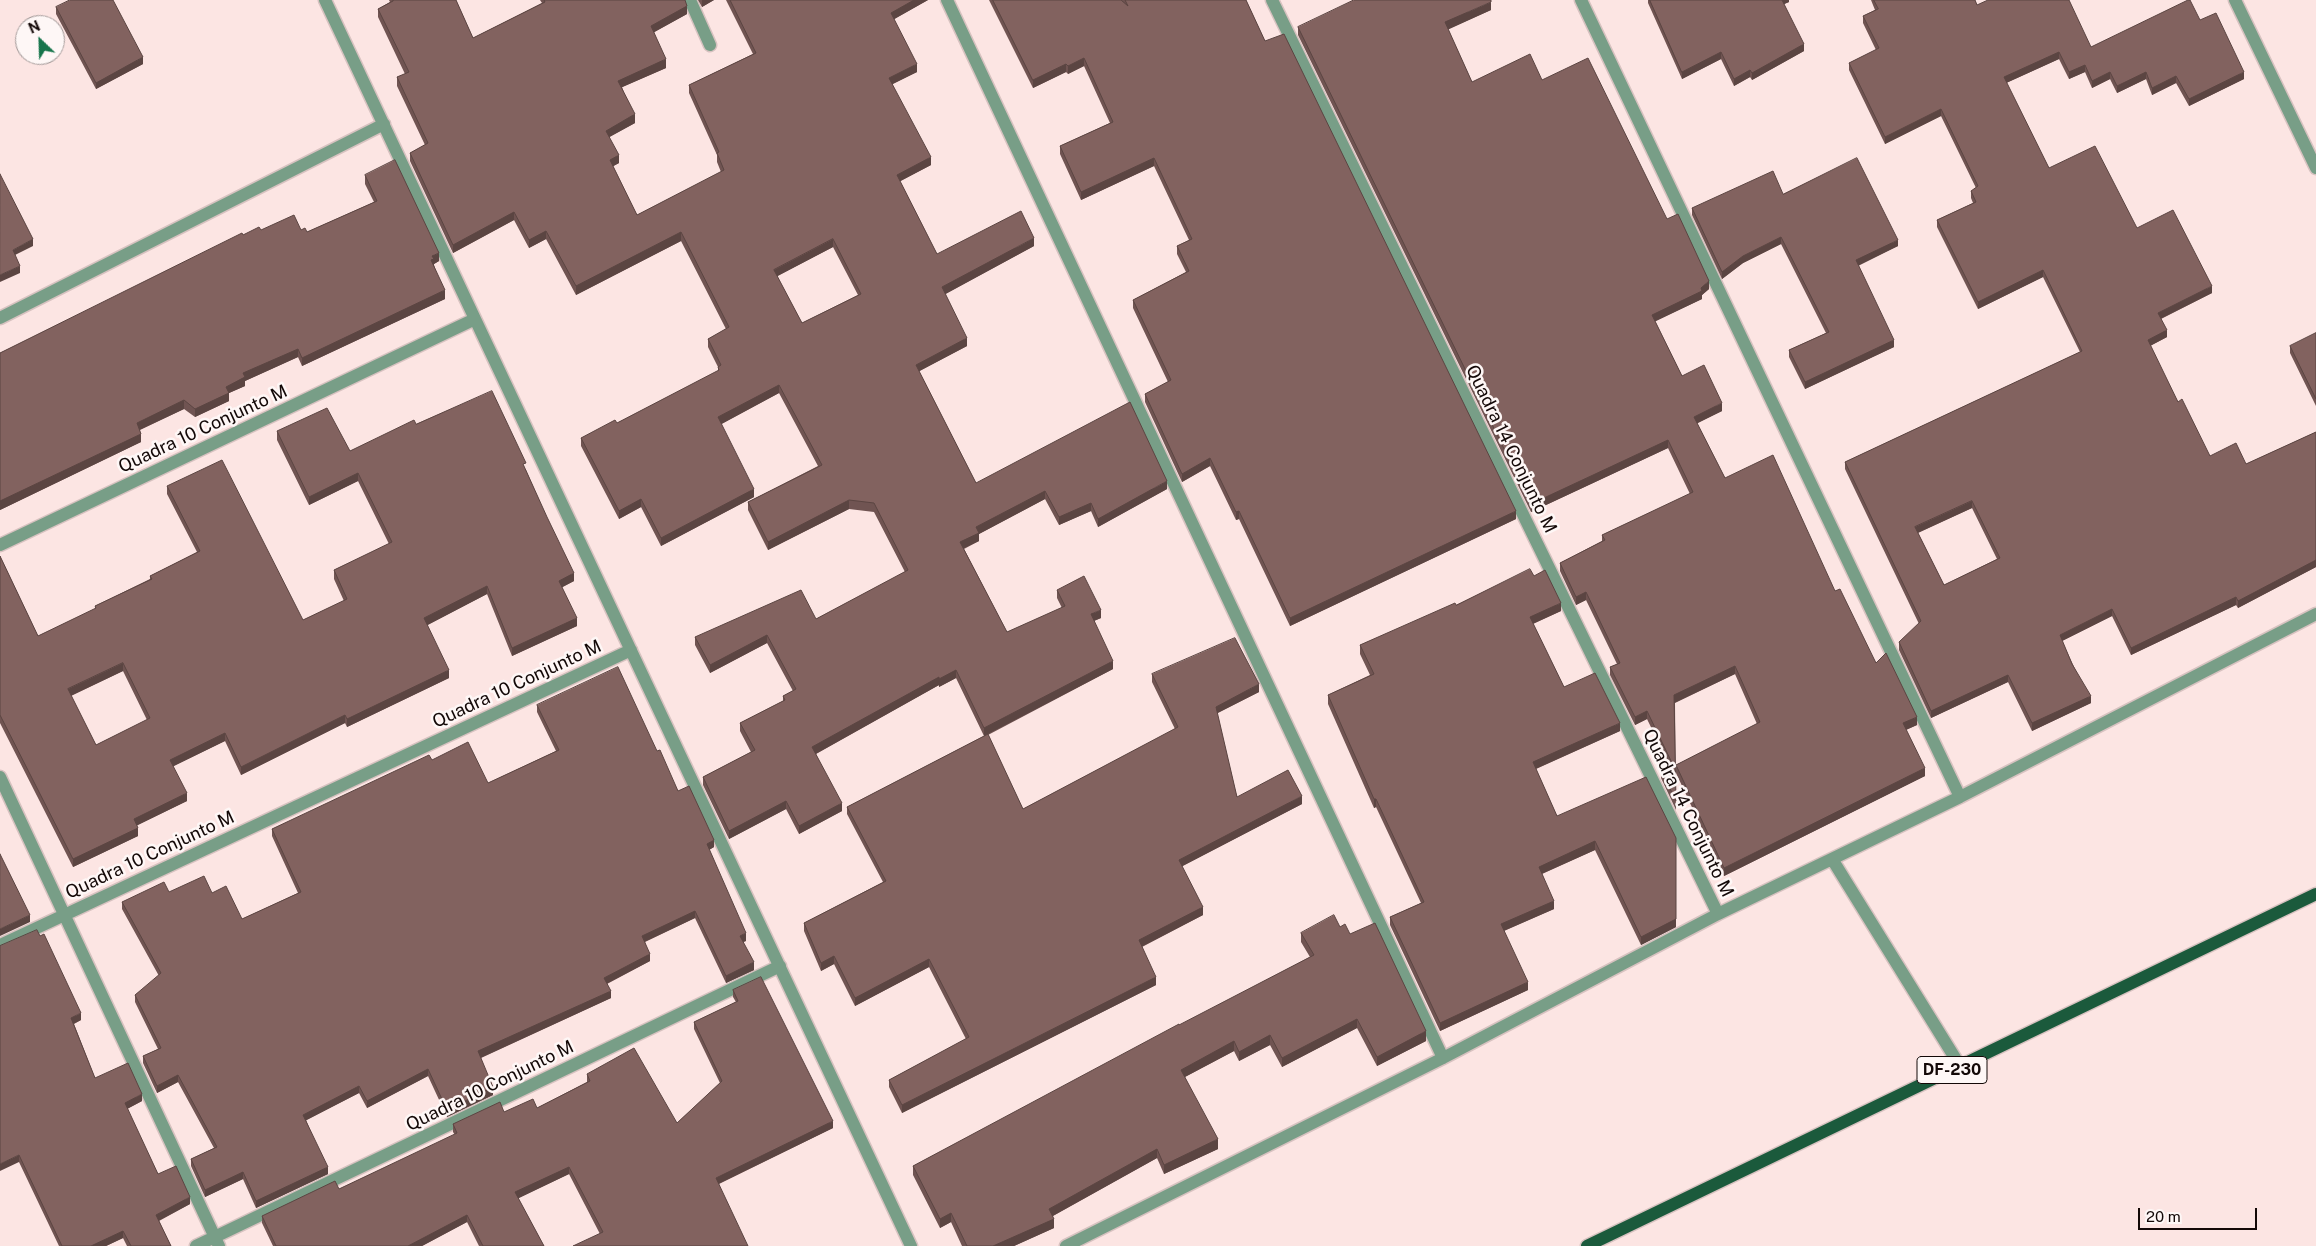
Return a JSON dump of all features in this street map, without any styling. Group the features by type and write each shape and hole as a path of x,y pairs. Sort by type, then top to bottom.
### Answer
{"main road":[{"name":"DF-230","path":"1587,1246 2316,894"}],"street":[{"path":"325,0 911,1246"},
{"path":"690,0 710,45"},
{"path":"947,0 1443,1058"},
{"name":"Quadra 14 Conjunto M","path":"1272,0 1718,914"},
{"path":"1581,0 1960,797"},
{"path":"2235,0 2316,168"},
{"path":"0,318 384,124"},
{"name":"Quadra 10 Conjunto M","path":"0,545 475,319"},
{"path":"1066,1246 1443,1058 1718,914 1960,797 2316,614"},
{"name":"Quadra 10 Conjunto M","path":"0,945 631,650"},
{"path":"0,777 217,1242"},
{"path":"1832,858 1960,1066"},
{"name":"Quadra 10 Conjunto M","path":"196,1246 217,1242 780,966"}],"building":[{"path":"70,0 113,0 143,57 96,83 65,24 65,15 60,15 56,7"},
{"path":"456,0 473,38 545,2 544,0 685,0 687,6 651,26 666,59 618,81 635,114 606,131 619,155 610,160 637,215 724,170 717,153 719,152 689,85 756,53 730,0 914,0 891,13 917,64 889,78 931,157 897,175 937,254 1021,211 1034,238 942,287 967,338 916,365 976,483 1130,402 1167,481 1098,519 1091,503 1059,517 1045,491 976,527 979,533 960,542 1007,632 1065,606 1057,590 1084,576 1101,610 1091,614 1113,661 984,728 956,670 939,679 939,677 812,747 842,803 799,826 786,801 729,831 703,777 755,750 740,723 785,700 783,696 796,689 767,635 710,665 695,637 801,590 816,619 908,570 874,503 849,500 768,542 748,502 822,465 779,385 718,417 754,489 661,538 641,499 619,511 581,438 615,420 617,423 719,370 718,367 721,365 708,339 729,327 681,232 576,286 546,231 529,240 514,212 453,245 410,153 428,143 397,77 409,72 378,9 393,1","holes":["833,239 861,294 802,323 774,270"]},
{"path":"993,0 1121,0 1128,6 1125,0 1246,0 1265,41 1284,34 1516,511 1290,618 1239,511 1236,512 1210,458 1182,474 1145,394 1171,380 1133,300 1189,271 1177,246 1192,239 1154,158 1081,192 1060,146 1113,122 1084,58 1068,66 1066,64 1033,80"},
{"path":"1354,0 1491,0 1491,2 1445,22 1472,82 1530,54 1542,80 1588,58 1667,219 1678,214 1709,281 1701,288 1702,291 1652,315 1682,376 1704,365 1722,403 1694,417 1725,478 1773,455 1835,591 1840,589 1876,663 1886,653 1917,717 1903,723 1925,768 1724,868 1676,765 1760,722 1735,666 1674,695 1676,801 1661,770 1673,765 1647,711 1635,717 1610,667 1620,663 1586,592 1576,597 1560,563 1605,540 1602,535 1693,492 1668,440 1531,504 1298,27"},
{"path":"1650,0 1782,0 1804,44 1752,73 1750,70 1734,79 1721,52 1682,72"},
{"path":"1874,0 1975,0 1977,5 1988,0 2069,0 2091,47 2190,0 2200,20 2216,13 2244,72 2189,99 2176,76 2152,88 2146,72 2117,86 2110,72 2092,81 2085,65 2069,72 2059,52 2004,77 2049,168 2095,146 2137,228 2173,210 2212,286 2158,313 2167,330 2148,340 2178,402 2182,399 2210,456 2236,443 2246,464 2316,432 2316,560 2238,601 2236,597 2131,648 2112,609 2060,635 2072,664 2091,696 2032,723 2008,675 1931,711 1899,642 1921,621 1845,462 2082,351 2043,270 1978,302 1937,220 1976,202 1971,191 1978,186 1941,109 1885,137 1849,63 1879,48 1863,16 1878,9","holes":["1972,501 2000,558 1944,585 1915,527"]},
{"path":"1857,158 1898,240 1856,260 1894,340 1805,382 1789,350 1829,332 1781,237 1743,256 1722,272 1692,208 1773,171 1783,194"},
{"path":"395,160 439,253 432,256 434,259 431,260 445,290 302,358 298,349 243,373 245,377 226,387 229,393 195,409 184,400 137,423 141,434 0,501 0,353 242,233 243,235 259,227 261,230 294,215 301,230 305,228 307,232 377,201 365,175"},
{"path":"0,174 33,239 13,250 20,266 0,275"},
{"path":"2316,333 2316,399 2290,346"},
{"path":"492,391 526,463 523,464 574,573 559,581 577,618 512,648 487,586 424,618 449,670 347,719 345,715 241,767 225,733 170,760 187,793 134,819 138,828 73,859 0,715 0,556 38,636 152,579 150,576 200,551 167,486 222,460 303,620 347,599 334,570 392,542 358,473 309,497 277,431 327,408 350,451 414,420 416,424","holes":["123,663 150,718 96,745 68,689"]},
{"path":"1530,569 1534,576 1545,570 1561,603 1530,617 1564,687 1595,673 1620,723 1533,762 1557,816 1646,777 1676,838 1676,919 1641,937 1595,841 1539,867 1554,901 1501,924 1528,982 1440,1023 1390,917 1424,902 1376,799 1374,799 1328,695 1374,674 1360,645 1455,603 1456,605"},
{"path":"1235,638 1259,684 1216,707 1237,797 1288,770 1302,796 1179,860 1203,907 1139,940 1156,977 902,1105 889,1080 969,1037 929,959 855,998 834,956 821,963 804,923 886,881 847,807 988,734 1023,809 1178,727 1152,674"},
{"path":"618,667 657,751 660,750 678,791 689,786 714,840 707,844 746,933 740,936 754,962 726,976 695,911 642,936 650,954 604,978 611,991 478,1051 493,1087 447,1110 428,1069 367,1101 359,1086 303,1115 328,1167 256,1201 243,1172 205,1190 191,1159 217,1147 178,1075 157,1086 143,1056 161,1048 135,995 161,973 122,902 164,882 169,892 204,876 212,893 226,886 242,919 301,892 272,829 429,755 432,760 468,742 488,783 559,750 537,705"},
{"path":"0,854 30,915 0,929"},
{"path":"1334,915 1340,927 1345,924 1350,934 1375,923 1426,1031 1377,1057 1357,1019 1282,1058 1270,1035 1239,1052 1234,1041 1181,1070 1218,1139 1164,1165 1157,1149 1049,1209 1054,1219 993,1246 967,1246 951,1213 940,1219 913,1166 1179,1024 1314,955 1301,933"},
{"path":"37,930 40,936 44,934 81,1013 71,1018 95,1078 128,1063 142,1094 125,1103 158,1174 176,1166 190,1197 156,1215 171,1246 131,1246 123,1231 91,1246 62,1246 19,1155 0,1164 0,946"},
{"path":"761,977 833,1121 716,1178 748,1246 573,1246 603,1232 569,1167 515,1192 544,1246 483,1246 467,1215 408,1246 276,1246 262,1216 335,1181 339,1189 457,1133 453,1124 500,1102 504,1112 533,1099 537,1108 590,1081 587,1074 634,1048 677,1123 722,1081 694,1022 738,1001 733,990"}]}
